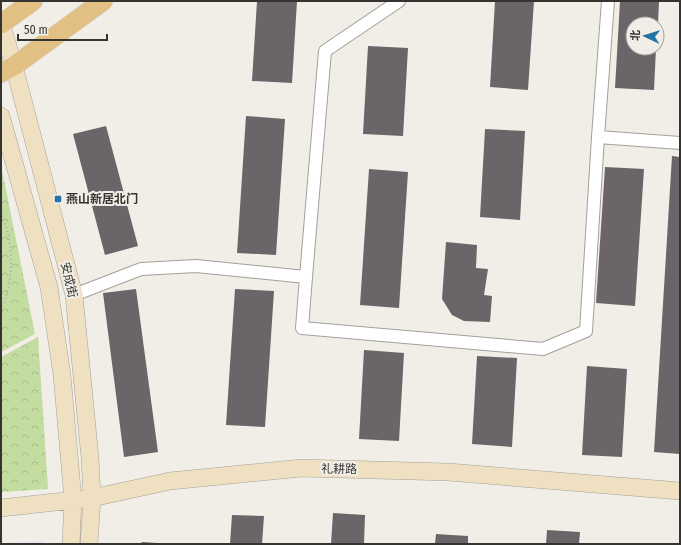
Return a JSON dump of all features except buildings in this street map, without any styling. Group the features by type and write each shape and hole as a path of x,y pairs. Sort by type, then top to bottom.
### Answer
{"main road":[{"path":"1,23 33,1"},
{"path":"8,70 103,1"}],"street":[{"path":"398,1 325,51 302,328 543,349 586,331 608,1"},
{"name":"安成街","path":"1,23 8,70 74,295 90,458 92,498 89,544"},
{"name":"安成街","path":"1,116 49,287 62,375 73,500 71,544"},
{"path":"598,137 680,143"},
{"path":"74,295 141,269 196,266 306,277"},
{"name":"礼耕路","path":"1,508 92,498 170,481 302,468 448,472 680,491"}],"path":[{"path":"1,212 7,226 12,265 8,286 1,309"}],"shaded area":[{"path":"44,541 43,544 1,544 1,543"}],"green space":[{"path":"1,165 35,334 1,352"},
{"path":"38,337 48,489 1,492 1,357"}],"place":[{"name":"燕山新居北门","path":"58,199"}]}
